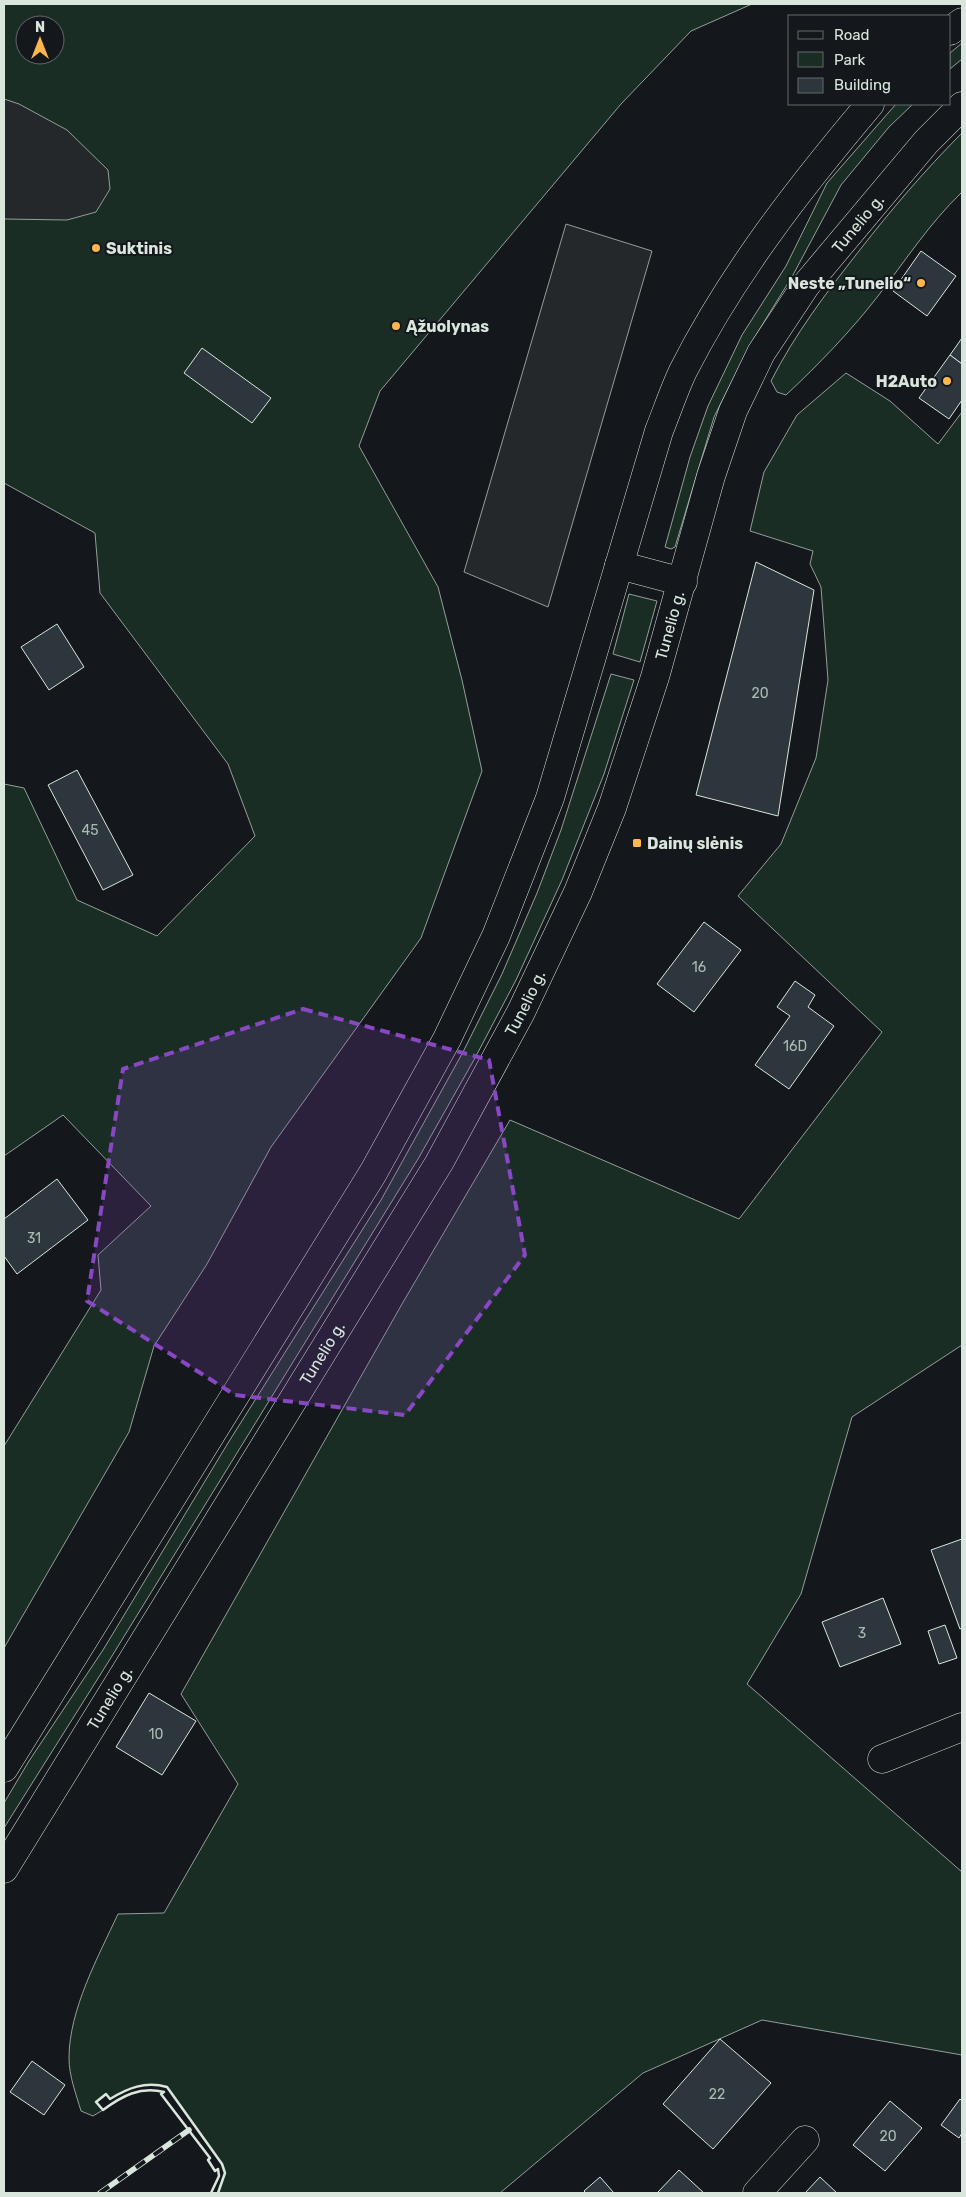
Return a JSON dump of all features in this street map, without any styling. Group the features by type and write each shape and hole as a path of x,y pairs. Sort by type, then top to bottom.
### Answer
{"main road":[{"path":"951,30 962,22"},
{"path":"4,1768 372,1174 447,1039 496,936 550,798 659,431 682,373 711,319 780,214 869,105"},
{"name":"Tunelio g.","path":"4,1869 439,1163 521,1012 578,892 612,808 643,718 683,582 711,476 733,411 761,353 806,284 926,142 962,106"},
{"path":"620,565 683,582"},
{"path":"882,1759 962,1727"},
{"path":"757,2193 806,2140"}],"highlighted area":[{"path":"303,1009 489,1060 525,1255 405,1415 235,1395 87,1301 123,1069"}],"green space":[{"path":"4,4 752,4 691,31 621,104 380,391 359,446 438,587 462,680 482,771 421,938 271,1147 207,1264 154,1346 129,1432 4,1648 4,1446 101,1290 98,1255 151,1206 63,1115 4,1156 4,784 24,788 77,900 157,936 255,836 228,764 100,593 95,533 4,483"},
{"path":"962,43 962,59 951,68 951,52"},
{"path":"895,105 912,105 889,127 841,185 793,275 751,343 714,417 675,547 671,549 665,547 690,457 708,406 742,335 786,266 827,183"},
{"path":"962,133 962,192 928,230 868,309 834,347 786,395 777,392 771,381 790,347 823,298 896,205"},
{"path":"846,373 890,401 938,444 962,412 962,1345 852,1417 801,1594 747,1684 962,1872 962,2055 762,2020 643,2073 500,2193 218,2193 225,2173 222,2164 167,2087 144,2085 130,2089 110,2099 106,2095 97,2102 103,2110 93,2116 81,2111 69,2065 70,2040 79,2003 86,1984 118,1914 164,1913 238,1784 181,1694 402,1304 510,1120 739,1219 882,1032 738,896 781,844 816,758 828,680 821,587 810,564 813,551 750,531 764,472 797,415"},
{"path":"629,594 657,601 640,662 613,654"},
{"path":"611,674 634,680 604,774 562,880 516,980 475,1058 418,1159 4,1828 4,1803 29,1761 103,1650 228,1443 381,1200 463,1052 502,974 537,893 561,830"}],"shaded area":[{"path":"4,99 19,104 67,130 108,170 110,189 96,212 67,220 4,219"},
{"path":"566,224 652,251 548,607 464,572"}],"building":[{"path":"921,251 956,276 927,316 893,291"},
{"path":"962,338 962,364 950,355"},
{"path":"202,348 271,398 252,423 184,373"},
{"name":"H2Auto","path":"950,355 962,364 962,400 949,419 919,398"},
{"path":"756,562 814,590 778,816 696,795"},
{"path":"57,624 84,667 49,690 21,647"},
{"path":"77,770 133,875 103,890 48,785"},
{"path":"704,922 741,950 694,1012 657,984"},
{"path":"795,981 815,995 808,1007 834,1026 789,1089 755,1065 790,1016 777,1007"},
{"path":"57,1179 88,1220 17,1274 4,1256 4,1219"},
{"path":"962,1539 962,1628 960,1629 931,1550"},
{"path":"883,1598 901,1644 840,1667 822,1622"},
{"path":"945,1625 957,1658 939,1664 928,1631"},
{"path":"149,1693 196,1721 162,1775 116,1747"},
{"path":"720,2039 771,2083 713,2149 663,2104"},
{"path":"32,2061 65,2085 44,2115 10,2092"},
{"path":"960,2099 962,2101 962,2133 959,2138 941,2125"},
{"path":"890,2101 922,2128 885,2171 853,2145"},
{"path":"679,2170 704,2193 657,2193"},
{"path":"600,2177 614,2193 586,2193 584,2191"},
{"path":"820,2177 837,2193 805,2193"}],"railway":[{"path":"100,2193 189,2130"}],"wall":[{"path":"211,2193 219,2176 218,2169 215,2171 208,2160 210,2158 161,2094 164,2092 155,2090 139,2091 117,2100 103,2110 96,2102 106,2094 110,2099 123,2092 144,2085 167,2087 222,2164 225,2173 218,2193"}],"place":[{"name":"Suktinis","path":"96,248"},
{"name":"Neste „Tunelio“","path":"921,283"},
{"name":"Ąžuolynas","path":"396,326"},
{"name":"H2Auto","path":"947,381"},
{"name":"Dainų slėnis","path":"637,843"}]}
